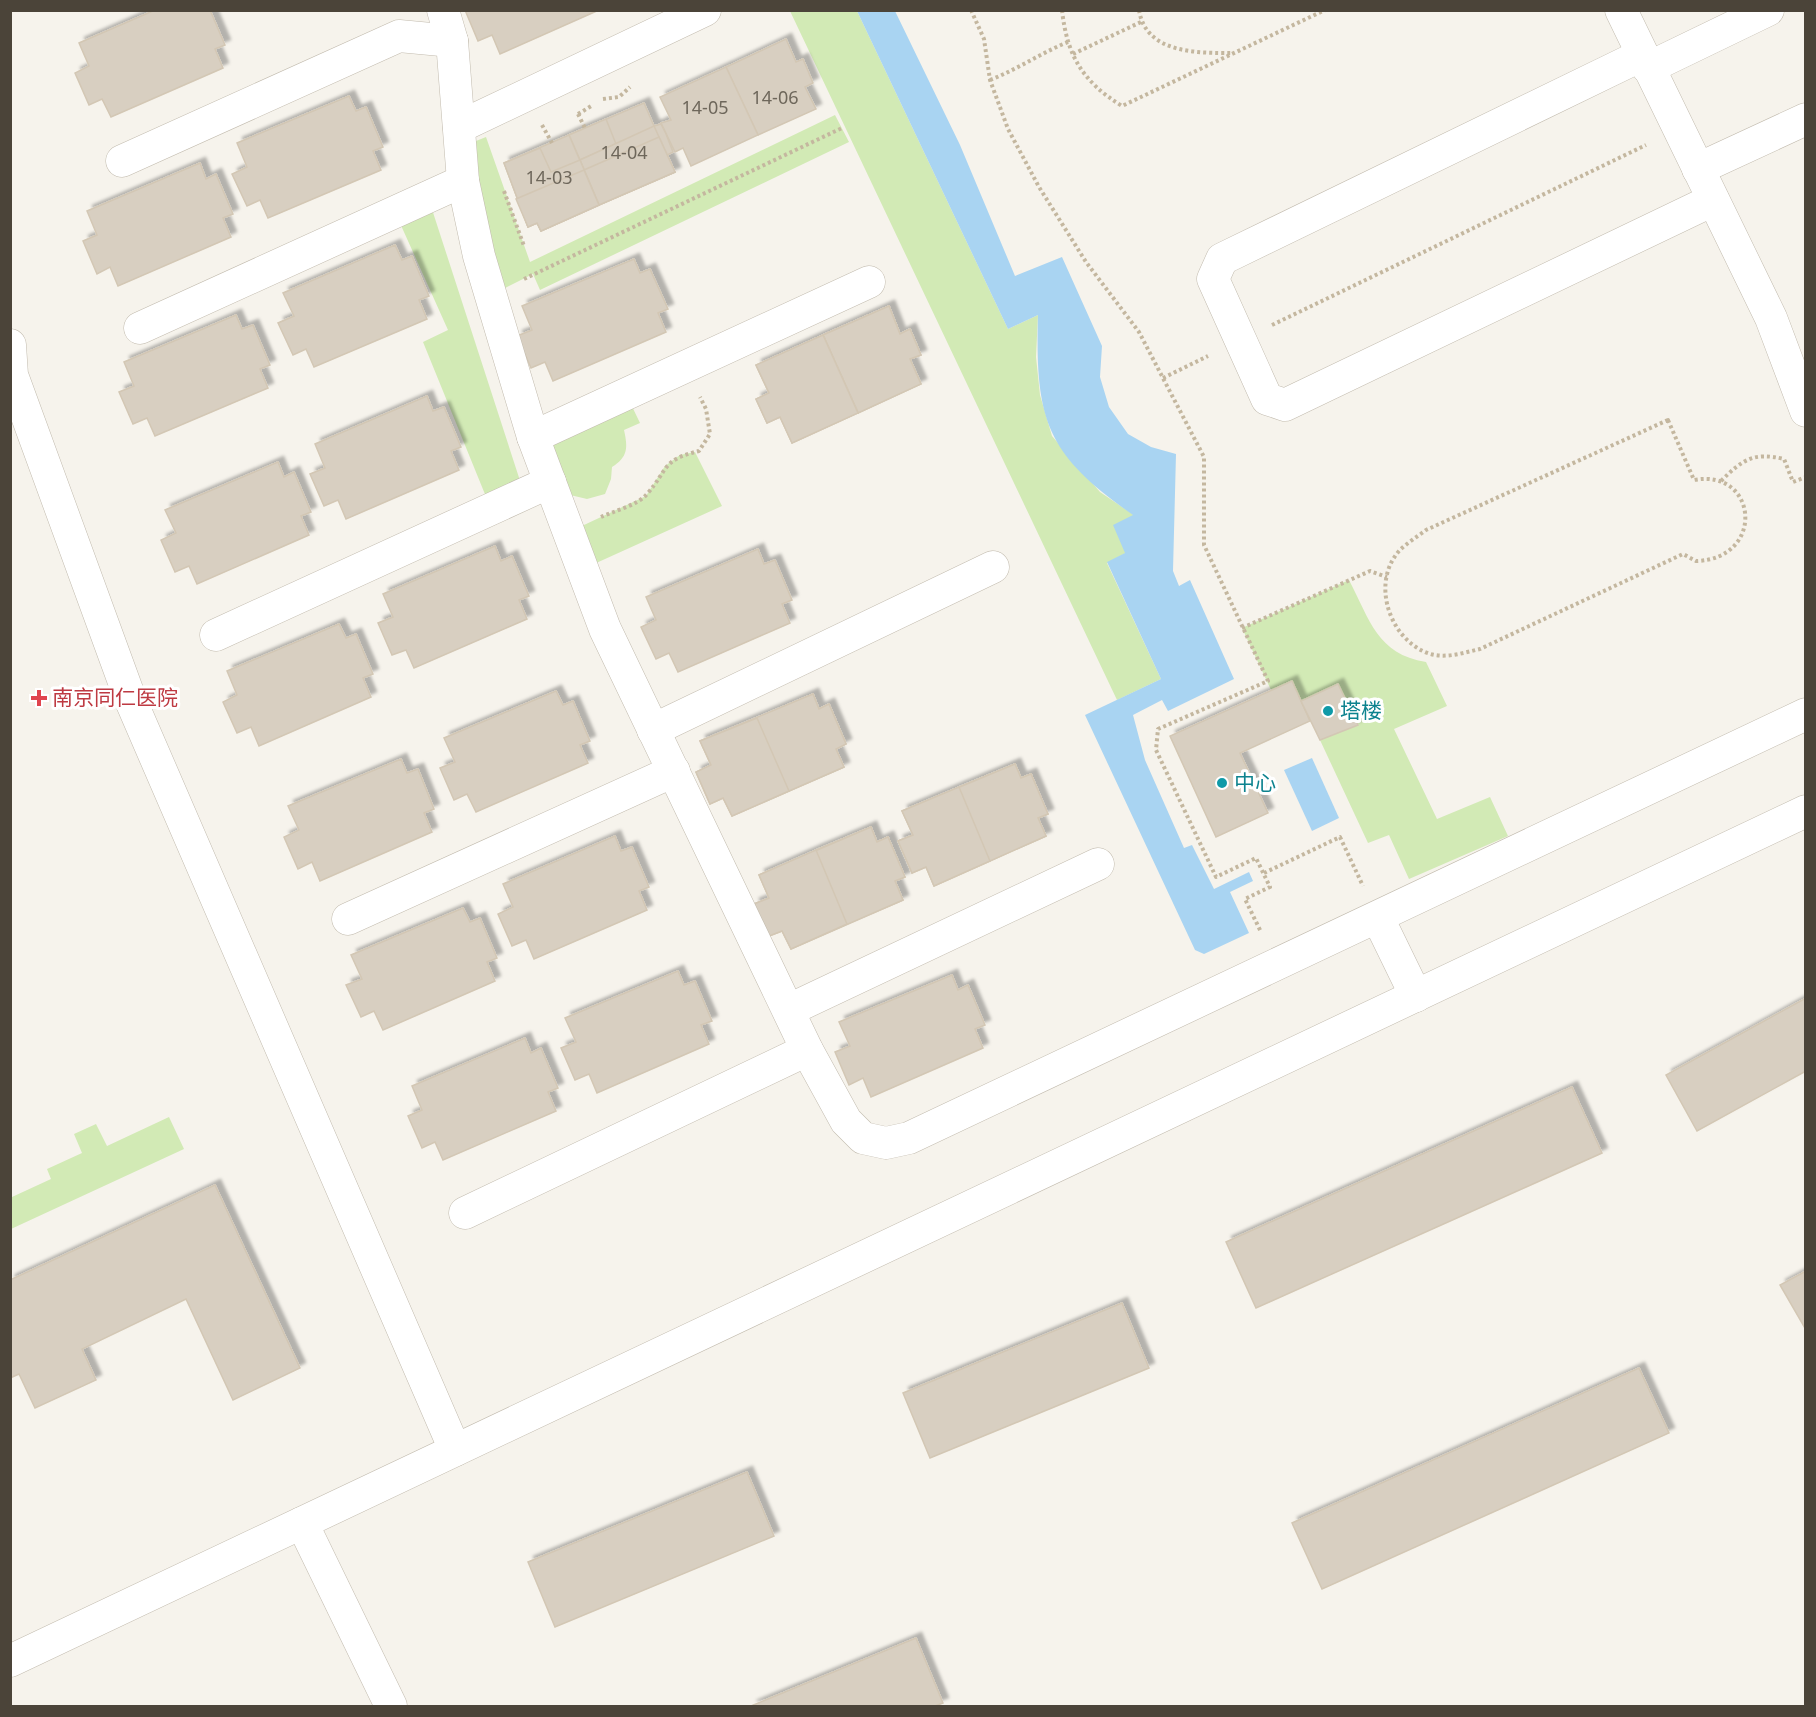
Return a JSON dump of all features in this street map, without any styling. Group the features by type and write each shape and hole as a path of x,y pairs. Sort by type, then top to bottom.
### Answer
{"street":[{"path":"443,10 452,41 463,181 490,295 533,437 568,532 605,629 807,1050 846,1121 863,1138 886,1143 909,1138 1806,714"},
{"path":"459,127 705,10"},
{"path":"1621,10 1770,318 1806,411"},
{"path":"1713,200 1286,405 1267,399 1213,279 1222,259 1645,61 1767,10"},
{"path":"122,161 399,36 452,41"},
{"path":"1698,169 1806,119"},
{"path":"140,328 463,181"},
{"path":"533,437 869,282"},
{"path":"10,345 12,375 131,701 455,1450"},
{"path":"216,635 550,482"},
{"path":"653,730 993,567"},
{"path":"348,919 674,771"},
{"path":"10,1661 1806,812"},
{"path":"789,1010 1098,864"},
{"path":"1378,918 1416,996"},
{"path":"465,1213 807,1050"},
{"path":"302,1523 391,1707"}],"path":[{"path":"971,10 984,39 990,80 1008,129 1039,187 1086,262 1139,332 1204,457 1204,545 1268,681 1158,729 1156,750 1216,877 1256,858 1270,887 1245,898 1265,940"},
{"path":"1062,10 1068,42 1073,54 1098,91 1122,106 1325,10"},
{"path":"1139,10 1141,22 1159,42 1187,52 1234,53"},
{"path":"1073,54 1141,22"},
{"path":"990,80 1023,67 1041,52 1068,42"},
{"path":"532,130 543,126"},
{"path":"490,295 842,128"},
{"path":"1163,378 1679,130"},
{"path":"501,181 524,246"},
{"path":"568,532 646,496 665,466 680,455 699,451 710,434 706,409 687,366"},
{"path":"1668,420 1694,480 1706,478 1721,481 1736,492 1744,506 1747,520 1743,535 1723,556 1696,561 1683,554 1480,649 1451,656 1426,652 1407,639 1393,621 1385,599 1387,577 1399,551 1426,530 1668,420"},
{"path":"1721,481 1737,465 1762,454 1784,459 1793,482 1806,477"},
{"path":"1242,628 1370,571 1387,577"},
{"path":"1264,873 1340,837 1378,918"}],"green space":[{"path":"790,11 857,11 1008,329 1038,315 1036,357 1040,395 1052,436 1100,492 1134,515 1126,553 1107,563 1161,679 1117,700"},
{"path":"835,115 849,142 540,290 533,274 491,295 461,147 486,137 530,262"},
{"path":"428,197 524,493 491,509 423,342 448,330 395,212"},
{"path":"626,394 640,423 624,430 626,452 621,460 612,467 611,479 605,494 587,499 566,494 539,454"},
{"path":"695,452 722,506 583,569 569,532 646,496 665,466 680,455"},
{"path":"1349,580 1377,633 1386,643 1409,658 1426,662 1447,706 1394,729 1437,819 1490,797 1508,836 1409,879 1389,835 1368,843 1320,740 1358,725 1337,685 1301,701 1292,681 1271,690 1242,628"},
{"path":"169,1117 184,1149 11,1229 11,1195 12,1197 51,1179 47,1169 82,1153 74,1134 96,1124 107,1146"}],"water":[{"path":"857,11 895,11 960,145 1015,276 1062,257 1102,346 1100,377 1109,407 1128,434 1151,447 1176,454 1173,571 1179,586 1190,580 1234,679 1168,711 1162,700 1133,715 1145,760 1184,848 1192,845 1214,889 1249,872 1253,881 1230,892 1249,933 1204,954 1195,950 1085,715 1161,679 1107,562 1125,553 1113,525 1133,515 1081,473 1064,453 1052,431 1044,408 1039,382 1038,315 1008,329"},
{"path":"1312,758 1339,818 1312,831 1284,770"}],"building":[{"path":"155,10 210,10 225,45 215,49 223,68 111,117 102,99 89,105 75,73 89,66 79,43"},
{"path":"465,10 599,10 500,54 492,35 478,41"},
{"path":"786,39 796,62 803,59 813,83 805,87 816,109 758,135 726,67"},
{"path":"726,67 758,135 691,166 683,148 675,152 661,123 671,120 660,97"},
{"path":"349,96 356,111 366,107 383,147 373,151 381,170 268,218 260,200 247,206 232,174 247,167 237,143"},
{"path":"644,103 654,126 661,124 666,134 673,152 667,155 675,172 599,205 569,135"},
{"path":"606,119 616,144 580,160 569,135"},
{"path":"654,126 675,172 599,205 580,160"},
{"path":"569,135 599,205 541,231 537,223 528,227 504,163"},
{"path":"659,137 675,172 599,205 584,170"},
{"path":"540,148 551,172 580,160 599,205 541,231 537,223 528,227 504,163"},
{"path":"200,163 206,179 216,174 233,214 223,218 231,237 118,286 110,267 97,274 83,241 97,235 87,211"},
{"path":"584,170 599,205 541,231 537,223 528,227 516,199"},
{"path":"395,245 402,260 412,256 429,296 419,300 427,319 314,367 306,349 293,355 278,323 294,316 283,293"},
{"path":"634,259 640,273 650,269 668,309 658,313 666,332 553,381 545,362 531,368 517,336 532,330 522,306"},
{"path":"889,306 900,334 910,329 921,355 910,359 921,384 858,413 823,335"},
{"path":"889,306 900,334 910,329 921,355 910,359 921,384 858,413 823,335"},
{"path":"236,315 242,329 253,325 270,365 260,369 268,388 155,436 147,418 133,424 119,392 134,386 124,362"},
{"path":"823,335 858,413 792,443 780,417 767,423 756,399 769,393 756,365"},
{"path":"823,335 858,413 792,443 780,417 767,423 756,399 769,393 756,365"},
{"path":"427,396 433,411 444,407 461,447 451,451 459,470 346,519 338,500 324,506 310,474 325,468 315,444"},
{"path":"278,462 284,477 294,472 311,512 301,516 309,535 197,584 189,566 175,572 161,540 176,533 165,510"},
{"path":"495,546 501,561 512,556 529,596 519,600 527,619 414,668 406,650 392,655 378,623 393,617 383,594"},
{"path":"758,549 764,564 775,560 792,600 782,604 790,623 678,672 669,653 656,659 641,627 656,620 646,597"},
{"path":"339,624 346,638 356,634 373,674 363,678 371,697 259,746 251,727 237,733 223,702 237,695 227,671"},
{"name":"中心","path":"1292,681 1310,721 1240,753 1268,813 1216,837 1170,736"},
{"name":"塔楼","path":"1338,684 1358,725 1320,740 1301,701"},
{"path":"556,691 563,705 573,701 590,741 580,745 588,763 476,812 467,794 454,800 440,768 455,762 444,738"},
{"path":"813,694 819,709 829,704 846,744 836,749 844,767 789,791 757,718"},
{"path":"813,694 819,709 829,704 846,744 836,749 844,767 732,816 723,798 710,804 696,772 711,765 700,741"},
{"path":"757,718 789,791 732,816 723,798 710,804 696,772 711,765 700,741"},
{"path":"401,759 407,773 418,769 434,809 424,813 432,832 320,881 312,862 298,869 284,837 299,830 288,806"},
{"path":"1015,764 1021,778 1031,774 1048,814 1038,818 1046,836 990,861 959,787"},
{"path":"1015,764 1021,778 1031,774 1048,814 1038,818 1046,836 934,886 926,867 912,873 898,841 913,835 902,811"},
{"path":"959,787 990,861 934,886 926,867 912,873 898,841 913,835 902,811"},
{"path":"871,827 877,842 888,837 905,877 895,881 903,900 847,924 816,850"},
{"path":"871,827 877,842 888,837 905,877 895,881 903,900 791,949 782,931 769,936 754,904 769,898 759,875"},
{"path":"615,836 621,851 632,847 649,887 639,891 647,910 534,959 526,940 512,946 498,914 513,907 503,884"},
{"path":"816,850 847,924 791,949 782,931 769,936 754,904 769,898 759,875"},
{"path":"463,908 470,922 480,918 497,958 487,962 495,981 383,1030 374,1011 361,1017 346,985 362,979 351,955"},
{"path":"678,971 684,985 695,981 712,1021 701,1025 709,1044 597,1093 589,1074 575,1080 561,1048 576,1042 565,1018"},
{"path":"952,975 958,990 968,985 985,1025 975,1029 983,1048 871,1097 863,1078 849,1085 835,1052 850,1046 839,1022"},
{"path":"1806,998 1806,1071 1697,1131 1666,1075"},
{"path":"525,1038 531,1053 541,1048 558,1088 548,1092 556,1111 443,1160 435,1142 422,1148 408,1116 422,1110 412,1086"},
{"path":"1572,1087 1602,1153 1256,1308 1226,1242"},
{"path":"215,1185 300,1368 233,1400 186,1299 82,1349 96,1380 35,1408 19,1374 10,1378 10,1280"},
{"path":"1806,1271 1806,1330 1780,1285"},
{"path":"1122,1303 1149,1368 930,1458 903,1393"},
{"path":"1639,1368 1669,1433 1322,1589 1292,1523"},
{"path":"747,1472 774,1536 555,1627 528,1562"},
{"path":"916,1638 943,1703 935,1706 751,1706"}],"place":[{"name":"南京同仁医院","path":"39,698"},
{"name":"塔楼","path":"1328,711"},
{"name":"中心","path":"1222,783"}]}
